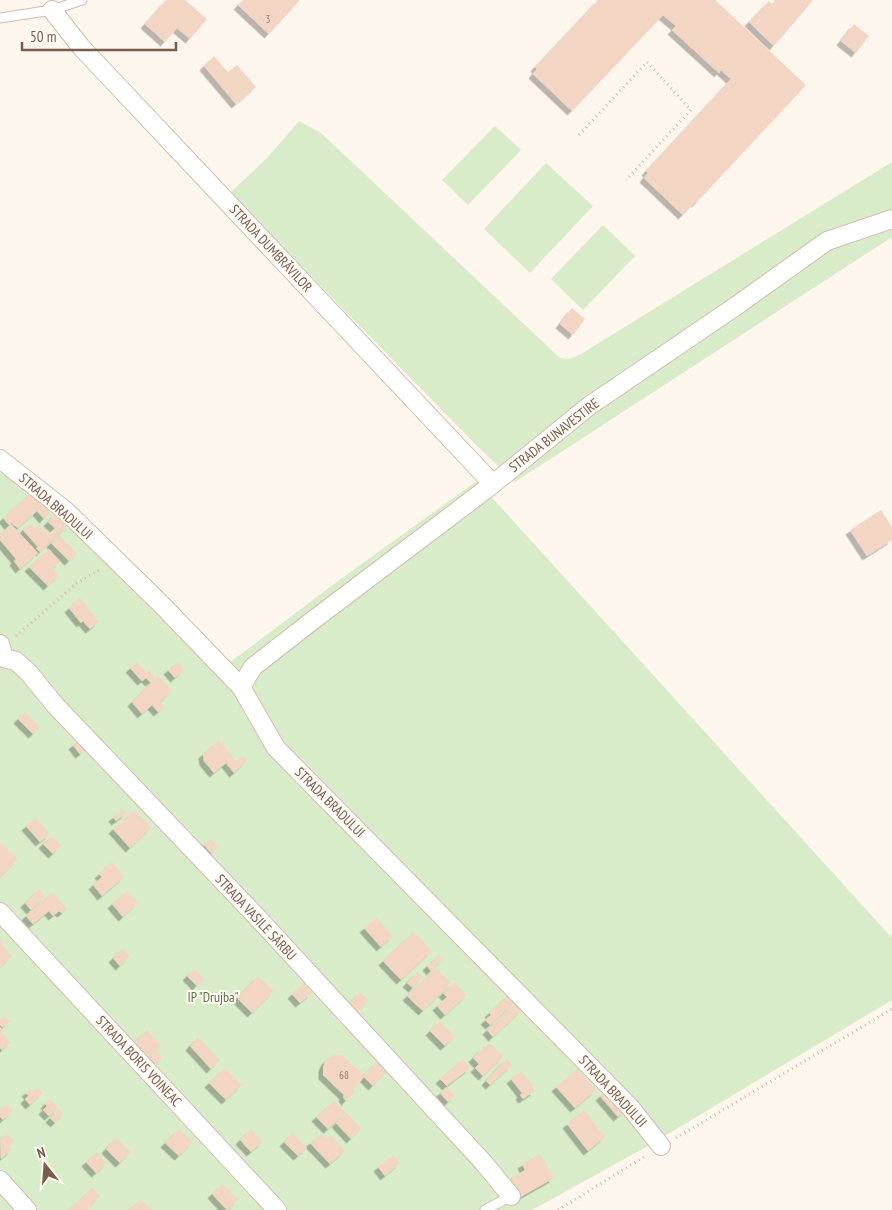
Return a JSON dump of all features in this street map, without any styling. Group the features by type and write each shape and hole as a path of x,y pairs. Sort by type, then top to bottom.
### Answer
{"street":[{"name":"STRADA DUMBRĂVILOR","path":"52,10 81,47 493,484"},
{"name":"STRADA BUNAVESTIRE","path":"240,687 253,667 493,484 589,406 736,306 827,241 892,218"},
{"name":"STRADA BRADULUI","path":"0,459 66,511 162,605 240,687 276,748 630,1107 661,1146"},
{"name":"STRADA VASILE SÂRBU","path":"2,652 29,673 55,705 256,916 476,1155 511,1196"},
{"name":"STRADA BORIS VOINEAC","path":"0,912 277,1210"},
{"path":"0,1180 27,1210"}],"lane":[{"path":"0,18 52,10 82,0"},
{"path":"485,1210 511,1196"}],"path":[{"path":"579,135 647,62 691,110 626,180"},
{"path":"2,652 76,583 115,560"},
{"path":"558,1210 661,1146 892,1009"}],"green space":[{"path":"299,121 321,133 560,358 566,359 581,354 892,162 892,237 515,482 473,442 230,193 267,158"},
{"path":"495,126 521,150 468,205 442,180"},
{"path":"546,163 593,206 530,273 484,229"},
{"path":"603,225 635,256 583,310 551,279"},
{"name":"IP \"Drujba\"","path":"0,469 74,531 221,678 229,663 342,578 477,481 892,938 892,1000 648,1146 532,1210 0,1210"}],"building":[{"path":"166,0 185,0 207,19 190,39 177,28 165,42 145,24"},
{"path":"243,0 300,0 269,34 238,5"},
{"path":"598,0 715,0 806,85 683,215 644,178 648,173 646,171 731,79 721,70 719,73 672,30 676,26 663,15 572,111 533,74 537,69 535,67"},
{"path":"774,0 813,0 774,46 749,22 769,1 772,4"},
{"path":"854,24 869,36 856,53 841,41"},
{"path":"214,56 228,72 237,65 256,87 236,104 204,66"},
{"path":"572,308 585,319 573,335 560,324"},
{"path":"31,493 52,510 44,519 37,511 18,528 12,524 15,521 9,525 3,518"},
{"path":"881,510 892,527 892,540 867,556 850,530"},
{"path":"56,513 68,525 40,552 23,530 30,523 35,529 39,526 48,535 55,528 48,522"},
{"path":"11,524 38,553 20,569 14,561 16,559 0,540 0,535"},
{"path":"59,535 77,553 69,561 51,543"},
{"path":"49,549 60,562 53,568 59,575 48,586 29,567"},
{"path":"80,598 99,622 90,629 83,621 81,623 69,608"},
{"path":"137,662 146,672 149,670 155,678 150,682 146,678 142,681 130,668"},
{"path":"178,662 184,670 175,678 168,670"},
{"path":"158,676 172,691 160,702 164,707 158,712 152,705 142,714 132,702"},
{"path":"25,712 40,727 33,734 18,719"},
{"path":"219,740 236,761 242,756 247,761 234,773 226,763 214,773 204,761 203,754"},
{"path":"78,741 85,750 80,754 73,745"},
{"path":"124,809 127,813 116,821 113,817"},
{"path":"135,810 151,828 130,848 113,829"},
{"path":"36,818 50,834 40,842 26,826"},
{"path":"51,836 61,846 53,854 43,844"},
{"path":"211,839 218,847 211,853 204,845"},
{"path":"0,842 18,859 0,878"},
{"path":"112,862 124,877 102,896 93,885 102,877 99,874"},
{"path":"39,889 45,896 31,910 25,903"},
{"path":"127,891 138,903 123,917 112,904"},
{"path":"52,892 67,909 62,913 59,911 53,916 49,911 33,924 26,916"},
{"path":"377,918 393,936 381,947 364,928"},
{"path":"414,932 432,951 401,980 383,961"},
{"path":"0,939 4,943 2,945 12,956 0,968"},
{"path":"123,948 130,956 120,966 113,958"},
{"path":"439,955 443,959 431,971 427,966"},
{"path":"436,968 451,983 423,1011 407,996"},
{"path":"194,969 204,978 197,986 187,976"},
{"path":"417,972 423,977 413,988 407,983"},
{"path":"258,976 274,991 252,1013 237,998"},
{"path":"454,982 467,995 445,1015 437,1006 447,997 443,993"},
{"path":"304,984 312,993 300,1003 292,994"},
{"path":"360,992 369,1001 356,1015 346,1006"},
{"path":"508,995 515,1002 490,1025 485,1020 491,1015 489,1013"},
{"path":"516,1003 522,1010 493,1037 487,1030"},
{"path":"4,1016 10,1021 3,1028 0,1025 0,1018"},
{"path":"440,1021 455,1037 445,1046 430,1031"},
{"path":"0,1027 4,1031 2,1033 11,1042 2,1050 0,1048"},
{"path":"147,1030 161,1045 156,1050 162,1058 154,1066 133,1044"},
{"path":"198,1037 220,1060 211,1069 190,1046"},
{"path":"490,1043 503,1057 483,1076 475,1068 479,1064 473,1058 483,1047 485,1048"},
{"path":"334,1055 342,1055 364,1075 378,1061 388,1070 373,1086 364,1077 346,1101 343,1097 344,1095 323,1075 323,1067 326,1060"},
{"path":"463,1059 470,1068 447,1086 440,1079"},
{"path":"506,1059 512,1065 490,1085 486,1081"},
{"path":"225,1068 242,1085 226,1100 209,1083"},
{"path":"577,1069 596,1090 575,1108 556,1087"},
{"path":"521,1071 535,1091 523,1099 520,1095 522,1093 511,1079"},
{"path":"37,1087 43,1093 30,1105 25,1099 29,1095 26,1092 30,1089 33,1091"},
{"path":"447,1087 455,1096 448,1102 440,1093"},
{"path":"606,1091 626,1110 618,1117 600,1096"},
{"path":"50,1099 58,1108 49,1116 43,1110 47,1106 45,1104"},
{"path":"334,1101 346,1113 328,1129 316,1117"},
{"path":"7,1104 13,1111 3,1120 0,1117 0,1110"},
{"path":"59,1109 64,1114 55,1123 50,1118"},
{"path":"584,1110 605,1137 588,1151 567,1124"},
{"path":"347,1113 361,1129 351,1139 336,1123"},
{"path":"179,1129 193,1142 179,1156 165,1143"},
{"path":"251,1129 263,1142 251,1152 240,1140"},
{"path":"7,1133 14,1142 9,1147 12,1150 1,1159 0,1140"},
{"path":"293,1133 307,1148 298,1156 284,1142"},
{"path":"321,1134 326,1139 331,1135 345,1151 330,1164 310,1143"},
{"path":"116,1138 131,1152 120,1163 106,1149"},
{"path":"97,1152 107,1163 96,1173 86,1162"},
{"path":"540,1154 554,1178 517,1199 507,1181 525,1170 522,1164"},
{"path":"393,1155 400,1163 385,1176 378,1167"},
{"path":"222,1184 238,1200 227,1210 212,1194"},
{"path":"92,1188 100,1196 89,1210 69,1210"},
{"path":"141,1199 151,1210 128,1210 139,1201"}]}
